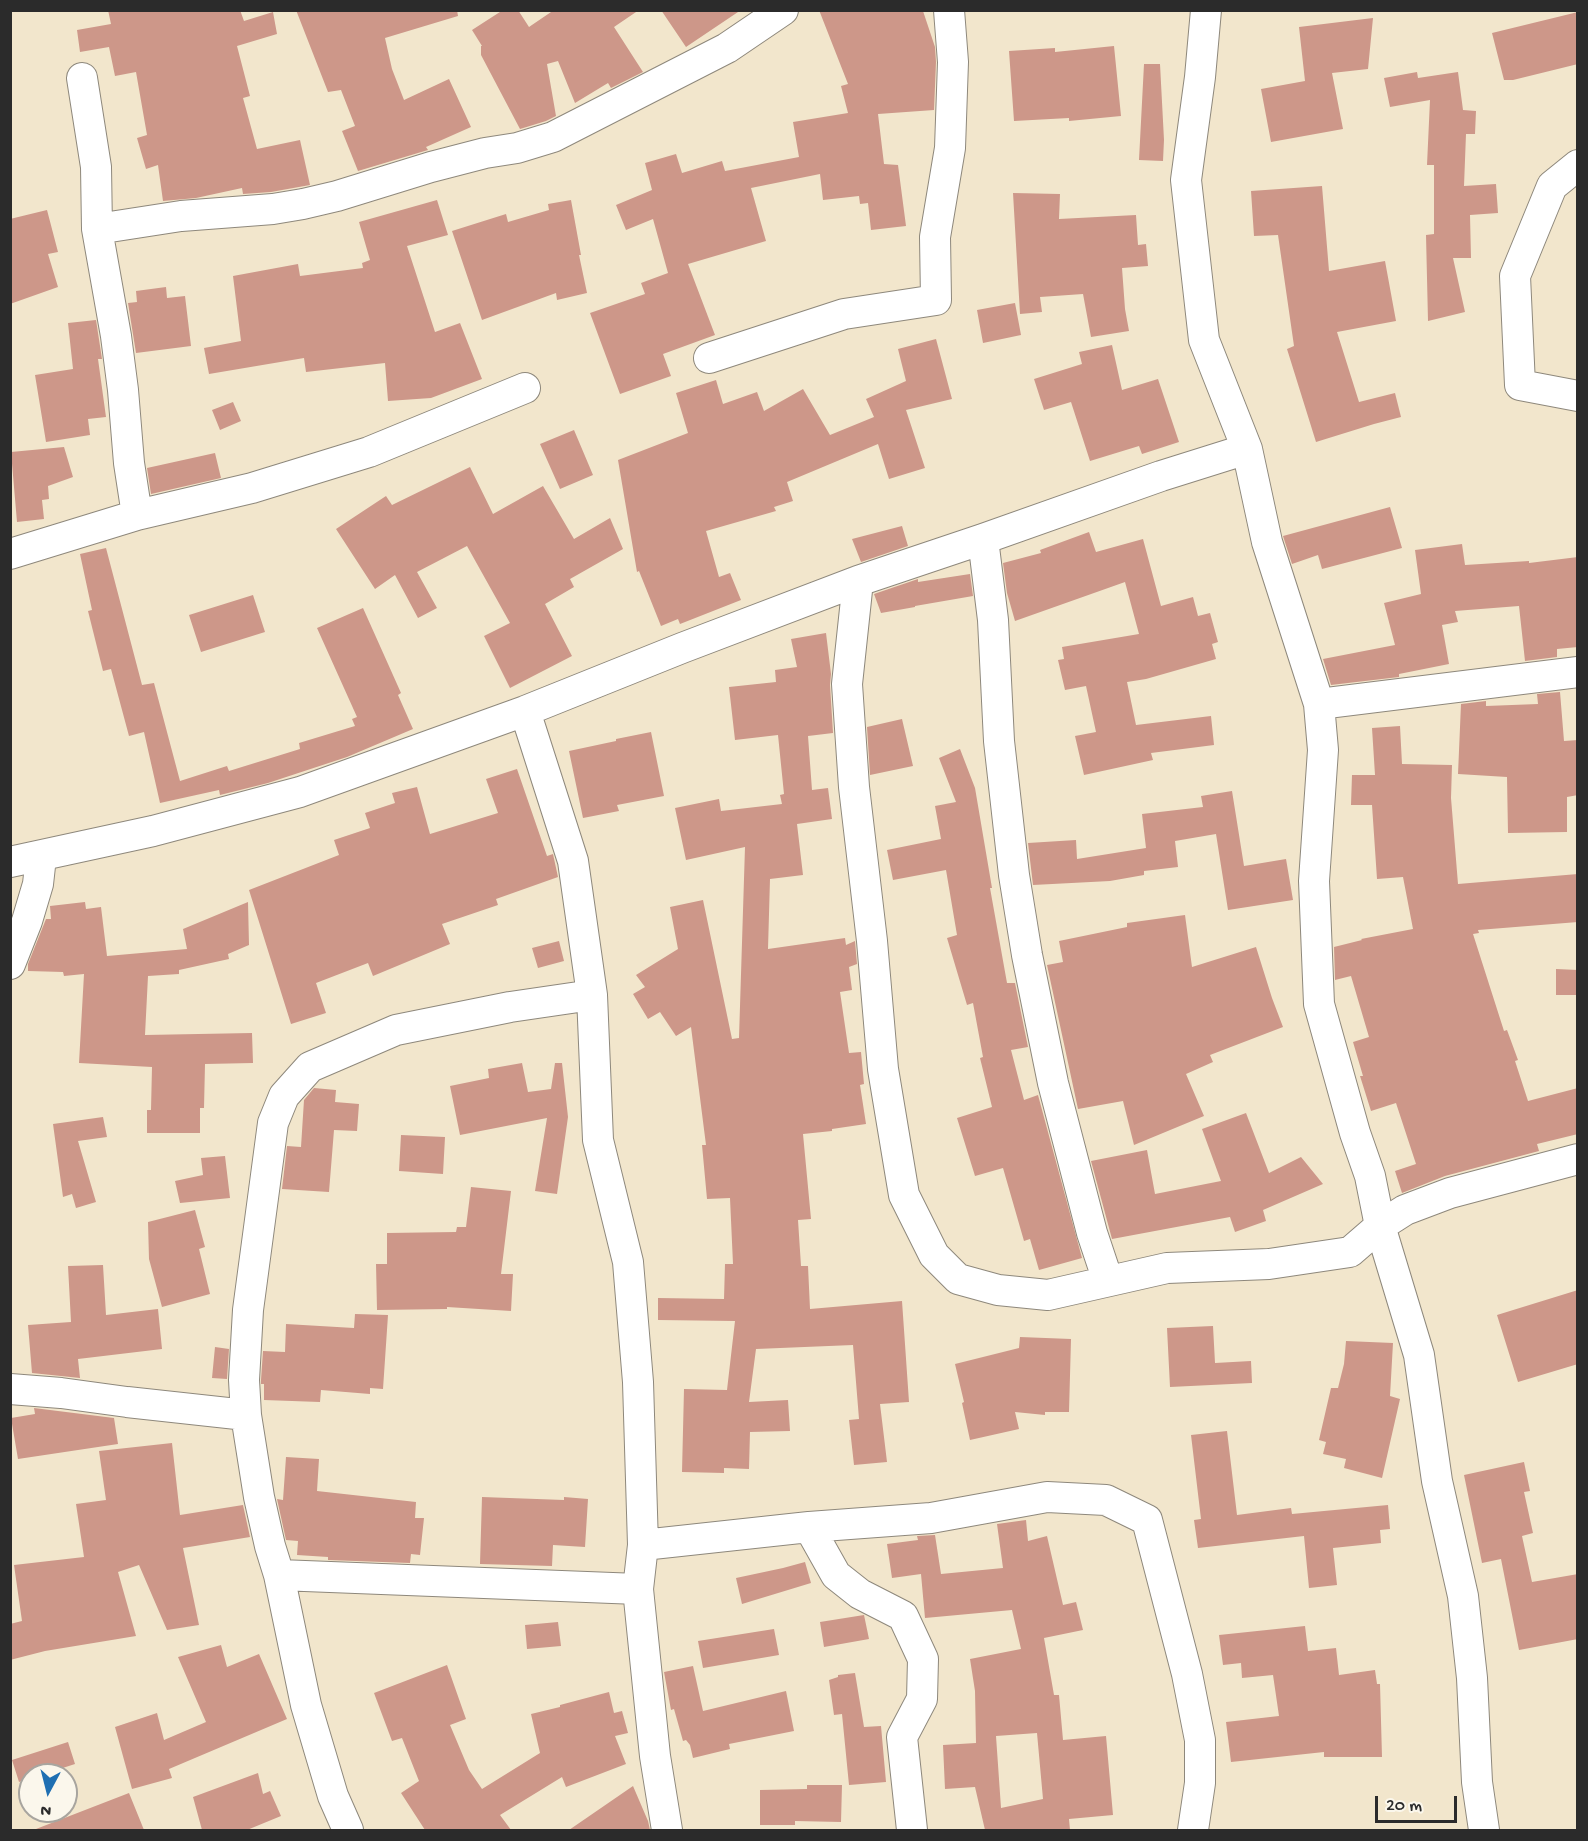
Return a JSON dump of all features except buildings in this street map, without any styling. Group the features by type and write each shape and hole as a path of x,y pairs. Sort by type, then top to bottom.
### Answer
{"street":[{"path":"97,229 181,216 273,209 303,204 338,196 431,167 485,153 517,148 553,137 727,48 783,10"},
{"path":"709,358 844,314 936,300 935,237 950,148 952,62 949,10"},
{"path":"1206,10 1200,77 1186,180 1204,339 1247,449 1267,542 1319,704 1323,750 1314,881 1319,1004 1355,1133 1370,1176 1380,1226 1419,1355 1437,1481 1463,1596 1484,1830"},
{"path":"82,78 96,167 97,229 116,336 129,463 137,515"},
{"path":"1578,165 1552,186 1515,276 1520,385 1578,396"},
{"path":"10,554 137,515 252,488 369,452 525,388"},
{"path":"10,862 153,831 300,792 525,711 858,581 1161,476 1247,449"},
{"path":"983,539 993,620 999,741 1014,875 1027,955 1053,1083 1092,1233 1108,1281"},
{"path":"858,581 847,684 883,1069 904,1195 934,1255 958,1279 998,1290 1048,1295 1167,1268 1269,1264 1350,1252 1380,1226 1405,1209 1450,1192 1578,1159"},
{"path":"1319,704 1578,672"},
{"path":"525,711 573,861 592,995 598,1140 628,1262 638,1382 643,1545 638,1589 655,1756 668,1830"},
{"path":"10,964 16,954 38,884 41,857"},
{"path":"348,1830 333,1796 306,1705 279,1575 259,1497 246,1415 244,1380 248,1310 273,1123 284,1096 310,1067 396,1030 510,1007 592,995"},
{"path":"10,1389 246,1415"},
{"path":"643,1545 809,1527 931,1518 1047,1497 1106,1500 1148,1520 1187,1674 1200,1740 1200,1783 1193,1830"},
{"path":"809,1527 836,1575 860,1594 903,1616 923,1659 922,1699 902,1737 912,1830"},
{"path":"279,1575 638,1589"}]}
